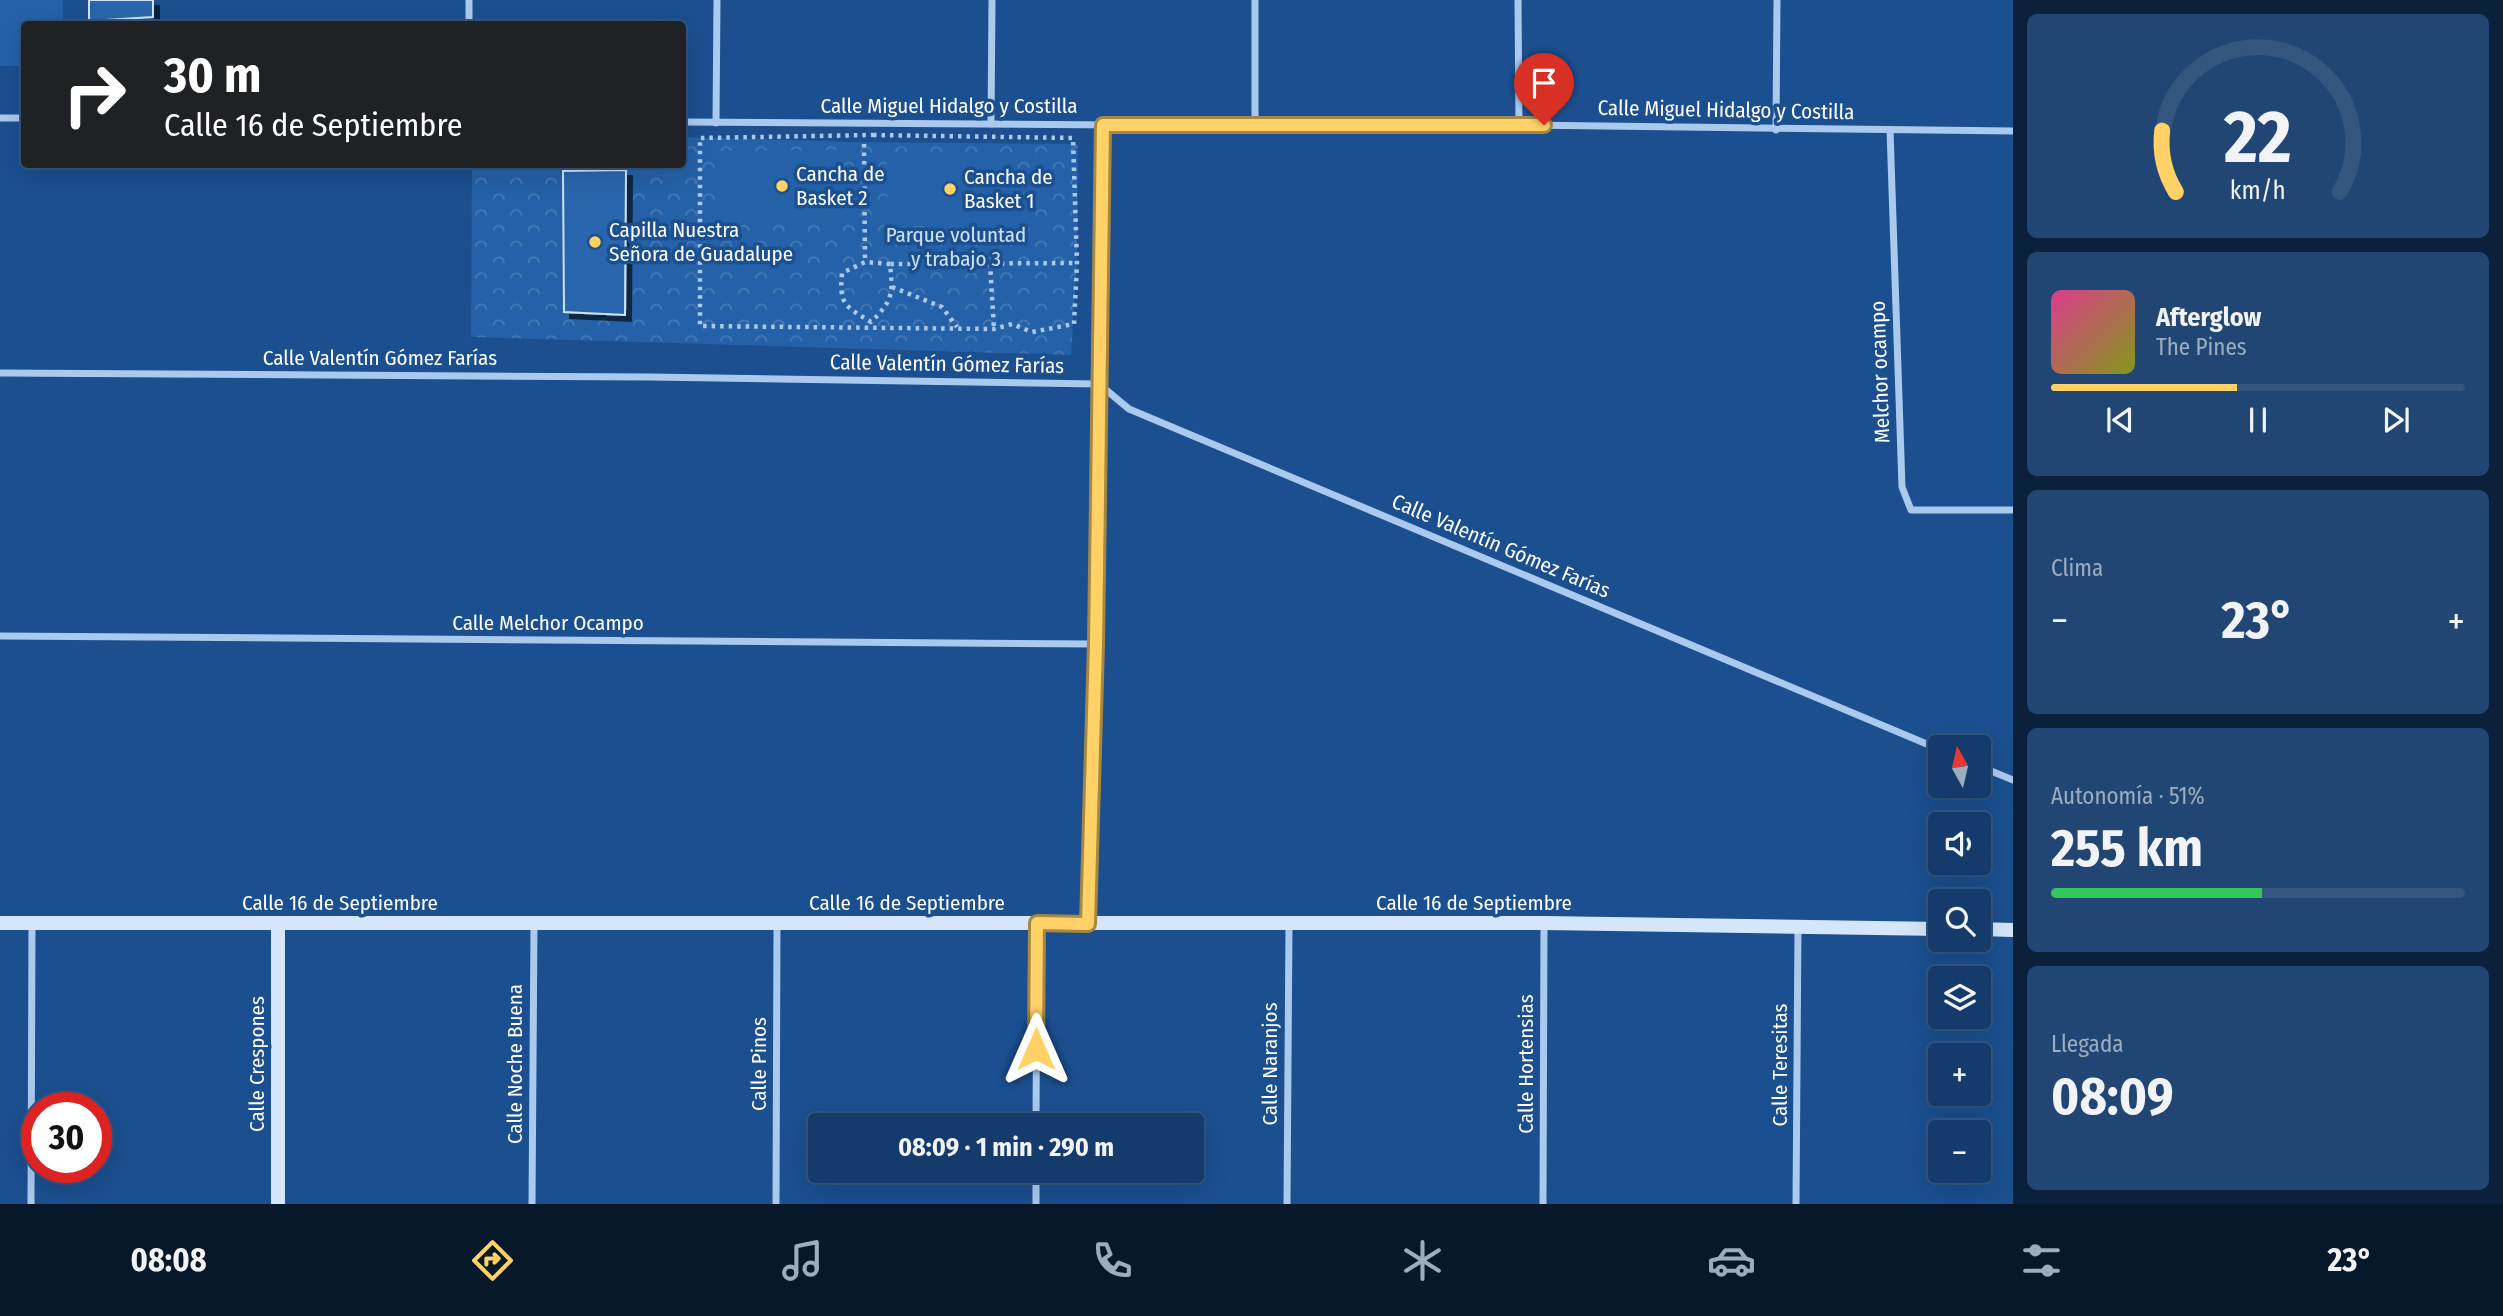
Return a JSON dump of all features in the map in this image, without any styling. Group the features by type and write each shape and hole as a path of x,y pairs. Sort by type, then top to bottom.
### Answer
{"street":[{"path":"469,0 469,21"},
{"path":"716,122 718,0"},
{"path":"991,124 992,0"},
{"path":"1255,0 1255,126"},
{"path":"1518,0 1518,125"},
{"path":"1776,130 1777,0"},
{"path":"0,118 21,118"},
{"name":"Calle Miguel Hidalgo y Costilla","path":"686,122 1518,125 2013,131"},
{"path":"1088,924 1096,644 1103,125"},
{"name":"Melchor ocampo","path":"1890,130 1902,487 1911,510 2013,510"},
{"name":"Calle Valentín Gómez Farías","path":"0,373 636,377 1099,384 1129,409 1928,745"},
{"name":"Calle Melchor Ocampo","path":"0,636 1096,644"},
{"path":"1992,771 2013,780"},
{"name":"Calle 16 de Septiembre","path":"0,923 1544,923 1928,929"},
{"path":"31,1204 32,923"},
{"path":"1036,1113 1037,923"},
{"name":"Calle Hortensias","path":"1543,1204 1544,923"},
{"name":"Calle Crespones","path":"278,924 278,1204"},
{"name":"Calle Noche Buena","path":"532,1204 534,924"},
{"name":"Calle Pinos","path":"776,1204 777,924"},
{"name":"Calle Naranjos","path":"1287,1204 1289,924"},
{"name":"Calle Teresitas","path":"1796,1204 1798,926"},
{"path":"1991,929 2013,930"},
{"path":"1036,1183 1036,1204"}],"path":[{"path":"864,137 865,262"},
{"path":"864,137 1073,138 1077,263 1074,324 1032,332 1012,324 994,329 700,326 700,138 864,137"},
{"path":"890,264 892,286 889,304 871,322 849,309 840,295 842,273 865,262 1077,263"},
{"path":"990,263 994,329"},
{"path":"892,286 942,307 957,328"}],"green space":[{"path":"0,0 63,0 63,21 21,21 21,66 0,66"},
{"name":"Parque voluntad y trabajo 3","path":"686,137 1078,144 1077,263 1071,355 471,337 472,168 686,168"},
{"name":"Cancha de Basket 2","path":"843,150 848,222 719,224 720,151"},
{"name":"Cancha de Basket 1","path":"887,152 1010,152 1014,228 888,225"}],"building":[{"path":"89,0 153,0 153,17 89,21"},
{"name":"Capilla Nuestra Señora de Guadalupe","path":"626,170 625,315 564,312 563,171"}],"place":[{"name":"Cancha de Basket 2","path":"782,186"},
{"name":"Cancha de Basket 1","path":"950,189"},
{"name":"Capilla Nuestra Señora de Guadalupe","path":"595,242"}],"route":[{"path":"1036,1049 1037,923 1088,924 1096,644 1103,125 1544,125"}]}
